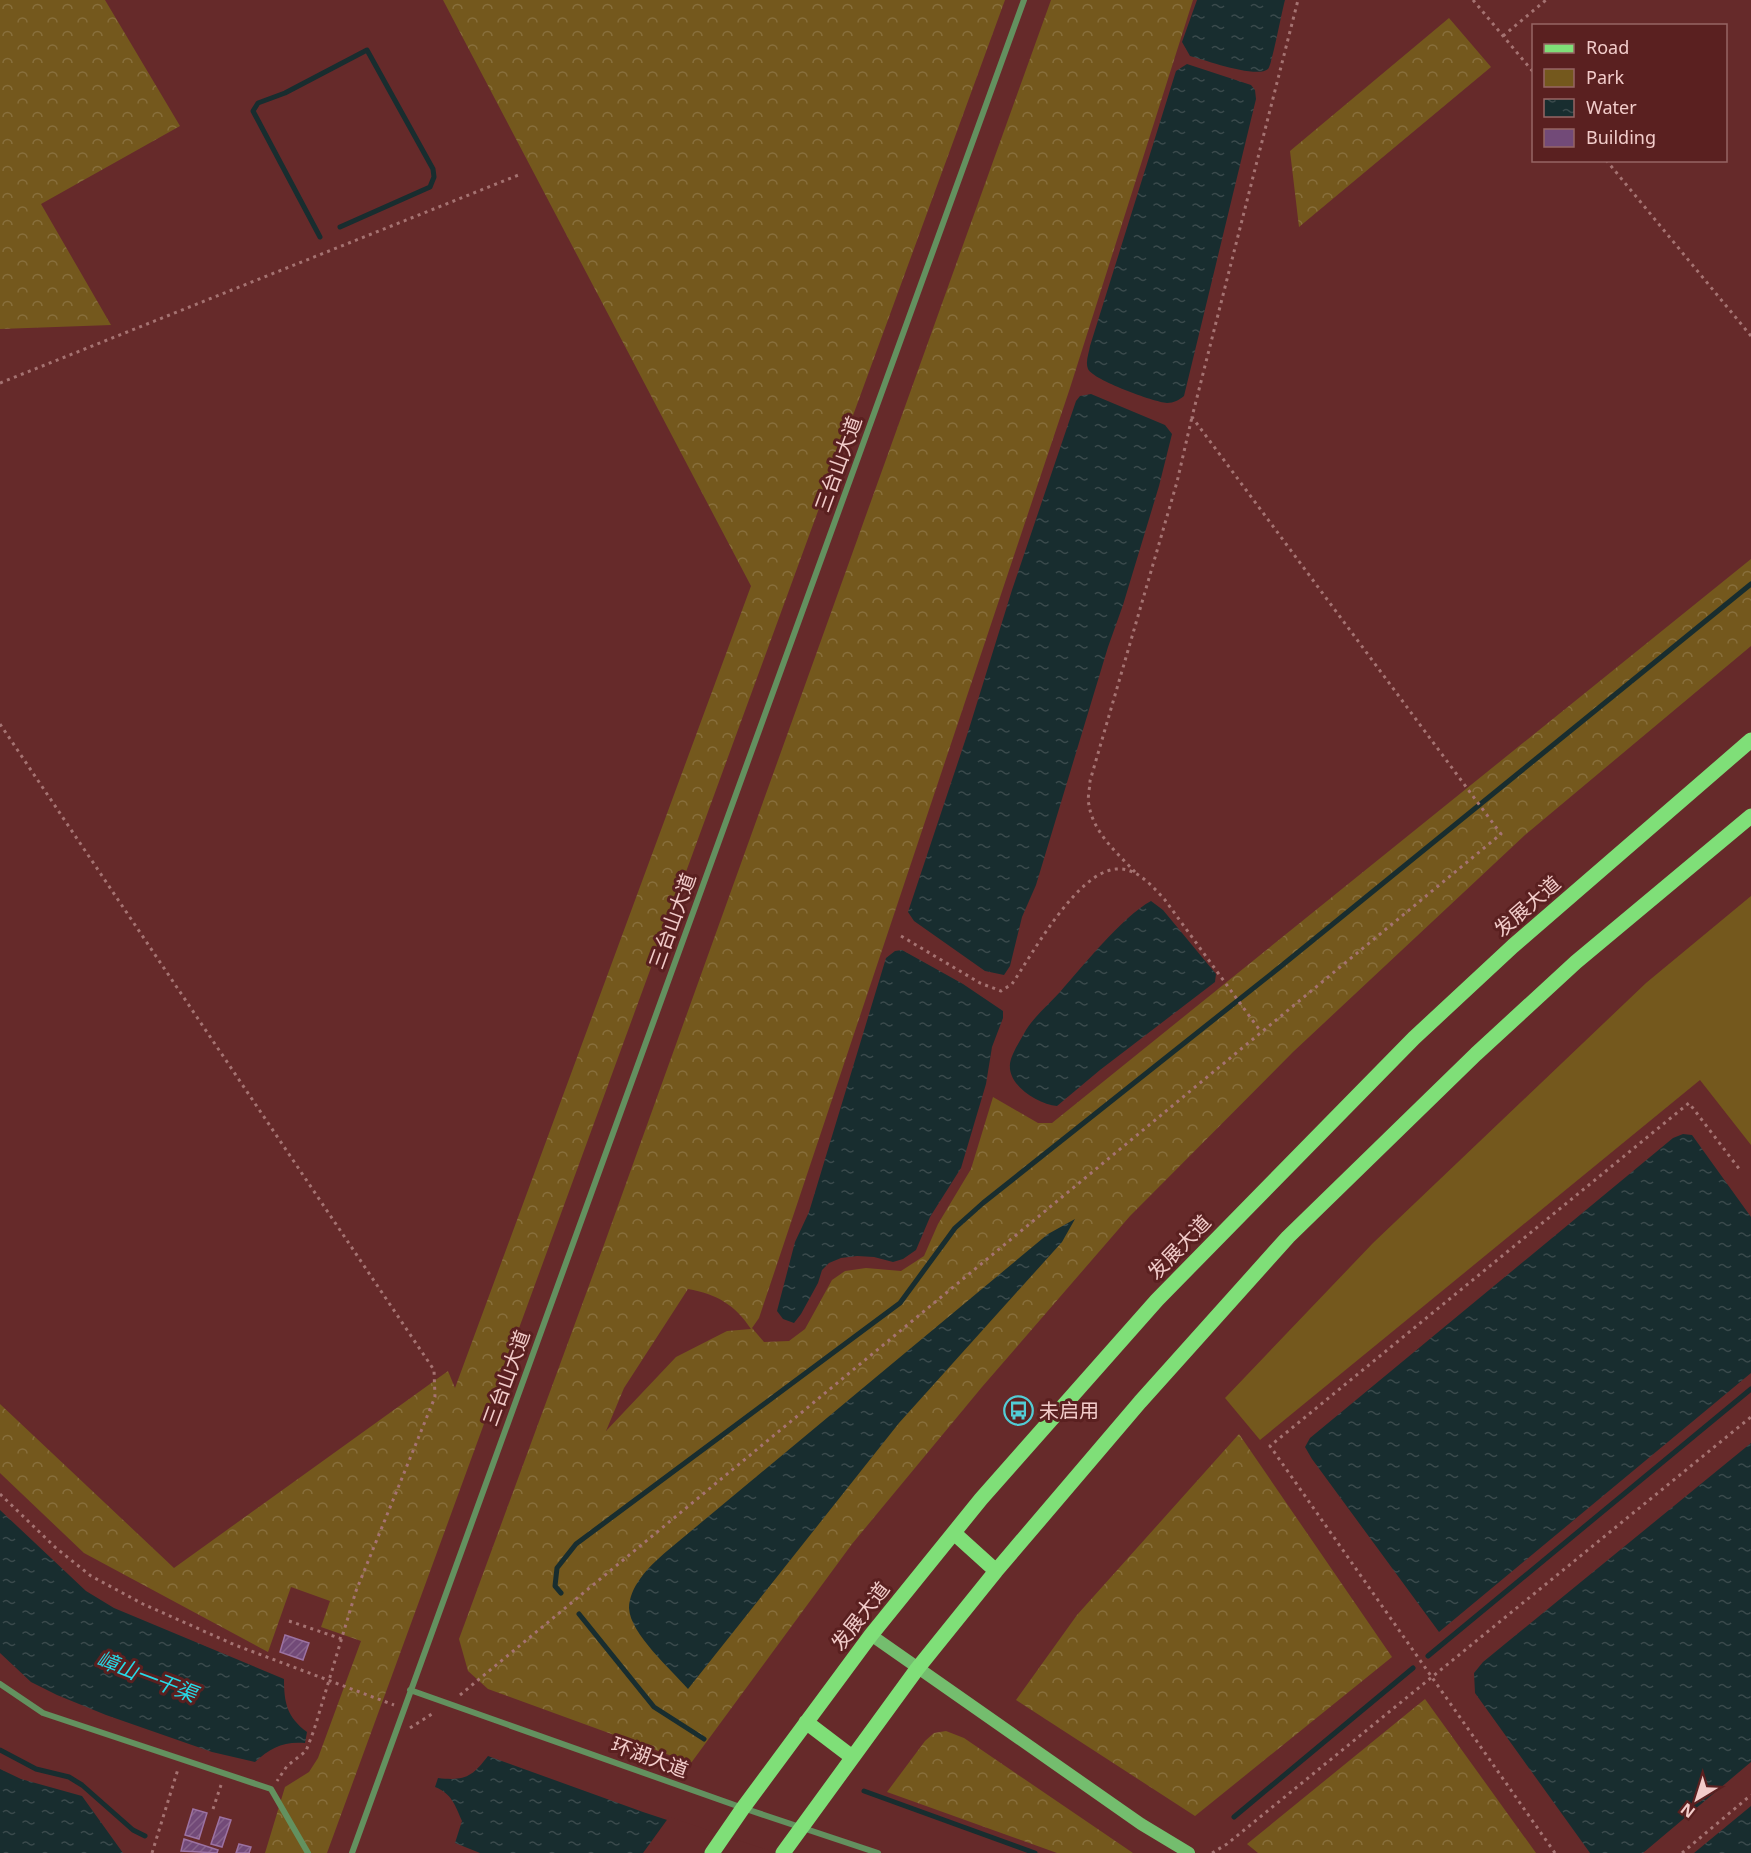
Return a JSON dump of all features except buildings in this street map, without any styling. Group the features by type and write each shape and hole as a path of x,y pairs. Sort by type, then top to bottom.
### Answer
{"main road":[{"name":"发展大道","path":"712,1853 871,1635 981,1499 1157,1300 1414,1038 1513,946 1751,740"},
{"path":"787,1847 917,1669 996,1570 1140,1402 1288,1237 1476,1054 1576,962 1751,816"},
{"path":"954,1533 996,1570"},
{"path":"871,1635 1141,1824 1189,1853"},
{"path":"806,1722 852,1757"}],"street":[{"name":"三台山大道","path":"352,1853 1024,0"},
{"path":"0,1684 43,1713 271,1790 308,1853"},
{"name":"环湖大道","path":"410,1690 743,1808 878,1853"}],"path":[{"path":"1261,1032 1165,900 1111,846 1098,828 1088,805 1090,781 1177,482 1298,0"},
{"path":"1473,0 1532,72"},
{"path":"1503,36 1546,0"},
{"path":"1608,162 1751,336"},
{"path":"0,383 521,174"},
{"path":"393,1738 449,1704 1501,834 1192,417"},
{"path":"0,724 434,1370 435,1397 356,1591 306,1751 287,1766 271,1790"},
{"path":"901,936 980,983 1000,991 1012,984 1074,893 1101,873 1117,868 1137,873"},
{"path":"1556,1853 1270,1446 1689,1103 1740,1170"},
{"path":"1212,1853 1227,1844 1751,1417"},
{"path":"0,1494 56,1548 91,1576 163,1613 236,1645 404,1709"},
{"path":"289,1621 342,1639"},
{"path":"152,1853 180,1760"},
{"path":"213,1809 224,1775"},
{"path":"1682,1853 1751,1796"}],"green space":[{"path":"0,0 105,0 180,126 41,204 111,325 0,329"},
{"path":"443,0 1005,0 327,1853 265,1853 285,1787 309,1772 318,1758 361,1641 321,1627 330,1601 291,1587 268,1652 84,1553 0,1473 0,1404 174,1568 448,1371 455,1388 751,586"},
{"path":"1051,0 1193,0 1070,388 759,1318 752,1328 764,1342 789,1341 805,1329 832,1280 845,1271 866,1268 901,1271 924,1256 938,1224 971,1169 993,1097 1038,1123 1052,1123 1751,559 1751,646 1525,835 1293,1052 1130,1216 982,1387 852,1544 691,1763 488,1689 468,1671 459,1639 605,1242","holes":["688,1289 708,1294 732,1307 751,1329 727,1331 676,1357 606,1431 624,1388"]},
{"path":"1449,18 1491,67 1299,227 1290,151"},
{"path":"1751,896 1751,1145 1700,1080 1260,1440 1225,1398 1373,1243 1646,983"},
{"path":"1239,1434 1392,1657 1195,1816 1016,1700 1077,1615"},
{"path":"1425,1699 1536,1853 1258,1853 1247,1844"},
{"path":"946,1731 964,1738 1133,1853 1057,1853 887,1792 925,1741 934,1733"}],"water":[{"path":"1197,0 1285,0 1268,69 1253,72 1218,65 1190,56 1182,42"},
{"path":"1187,64 1251,85 1255,90 1256,99 1184,396 1167,403 1138,395 1101,379 1088,369 1087,360 1176,71"},
{"path":"1091,394 1165,425 1172,434 1159,486 1123,605 1108,647 1036,885 1022,917 1010,966 1004,975 985,971 914,921 908,912 1076,401 1080,396"},
{"path":"1151,901 1163,910 1216,974 1215,982 1057,1106 1032,1097 1017,1084 1010,1068 1012,1056 1026,1030 1037,1015 1116,930"},
{"path":"902,950 963,984 1003,1011 1003,1018 992,1047 986,1084 961,1168 930,1217 916,1250 903,1259 893,1262 874,1257 857,1256 841,1258 829,1263 822,1270 818,1283 794,1323 783,1319 777,1311 795,1242 809,1212 886,958 895,951"},
{"path":"1683,1134 1692,1135 1751,1217 1751,1373 1439,1632 1305,1447 1310,1438 1673,1138"},
{"path":"1075,1219 1062,1242 899,1423 688,1689 644,1640 631,1618 629,1608 631,1597 644,1574 655,1561 1048,1234"},
{"path":"1751,1443 1751,1762 1643,1853 1590,1853 1475,1693 1474,1673 1483,1662"},
{"name":"嶂山一干渠","path":"0,1510 86,1591 114,1608 284,1679 288,1709 295,1721 307,1732 305,1743 278,1746 255,1762 212,1752 106,1715 31,1682 0,1653"},
{"path":"488,1756 643,1812 767,1853 480,1853 455,1843 462,1821 449,1797 435,1787 438,1778 455,1779 467,1776 477,1769"},
{"path":"0,1769 21,1779 82,1796 123,1853 0,1853"},
{"path":"1751,1806 1751,1853 1694,1853"}],"pier":[{"path":"669,1817 768,1850 770,1853 643,1853"}],"waterway":[{"path":"320,237 253,111 258,103 285,93 367,50 433,169 434,177 430,187 340,227"},
{"path":"561,1593 555,1586 557,1568 576,1544 900,1303 955,1228 983,1203 1280,967 1751,584"},
{"path":"1428,1656 1751,1389"},
{"path":"579,1614 654,1707 704,1739"},
{"path":"1234,1817 1413,1668"},
{"path":"0,1750 36,1769 69,1777 82,1785 133,1830 145,1836"},
{"path":"864,1791 1035,1853"}],"place":[{"name":"未启用","path":"1018,1410"}]}
